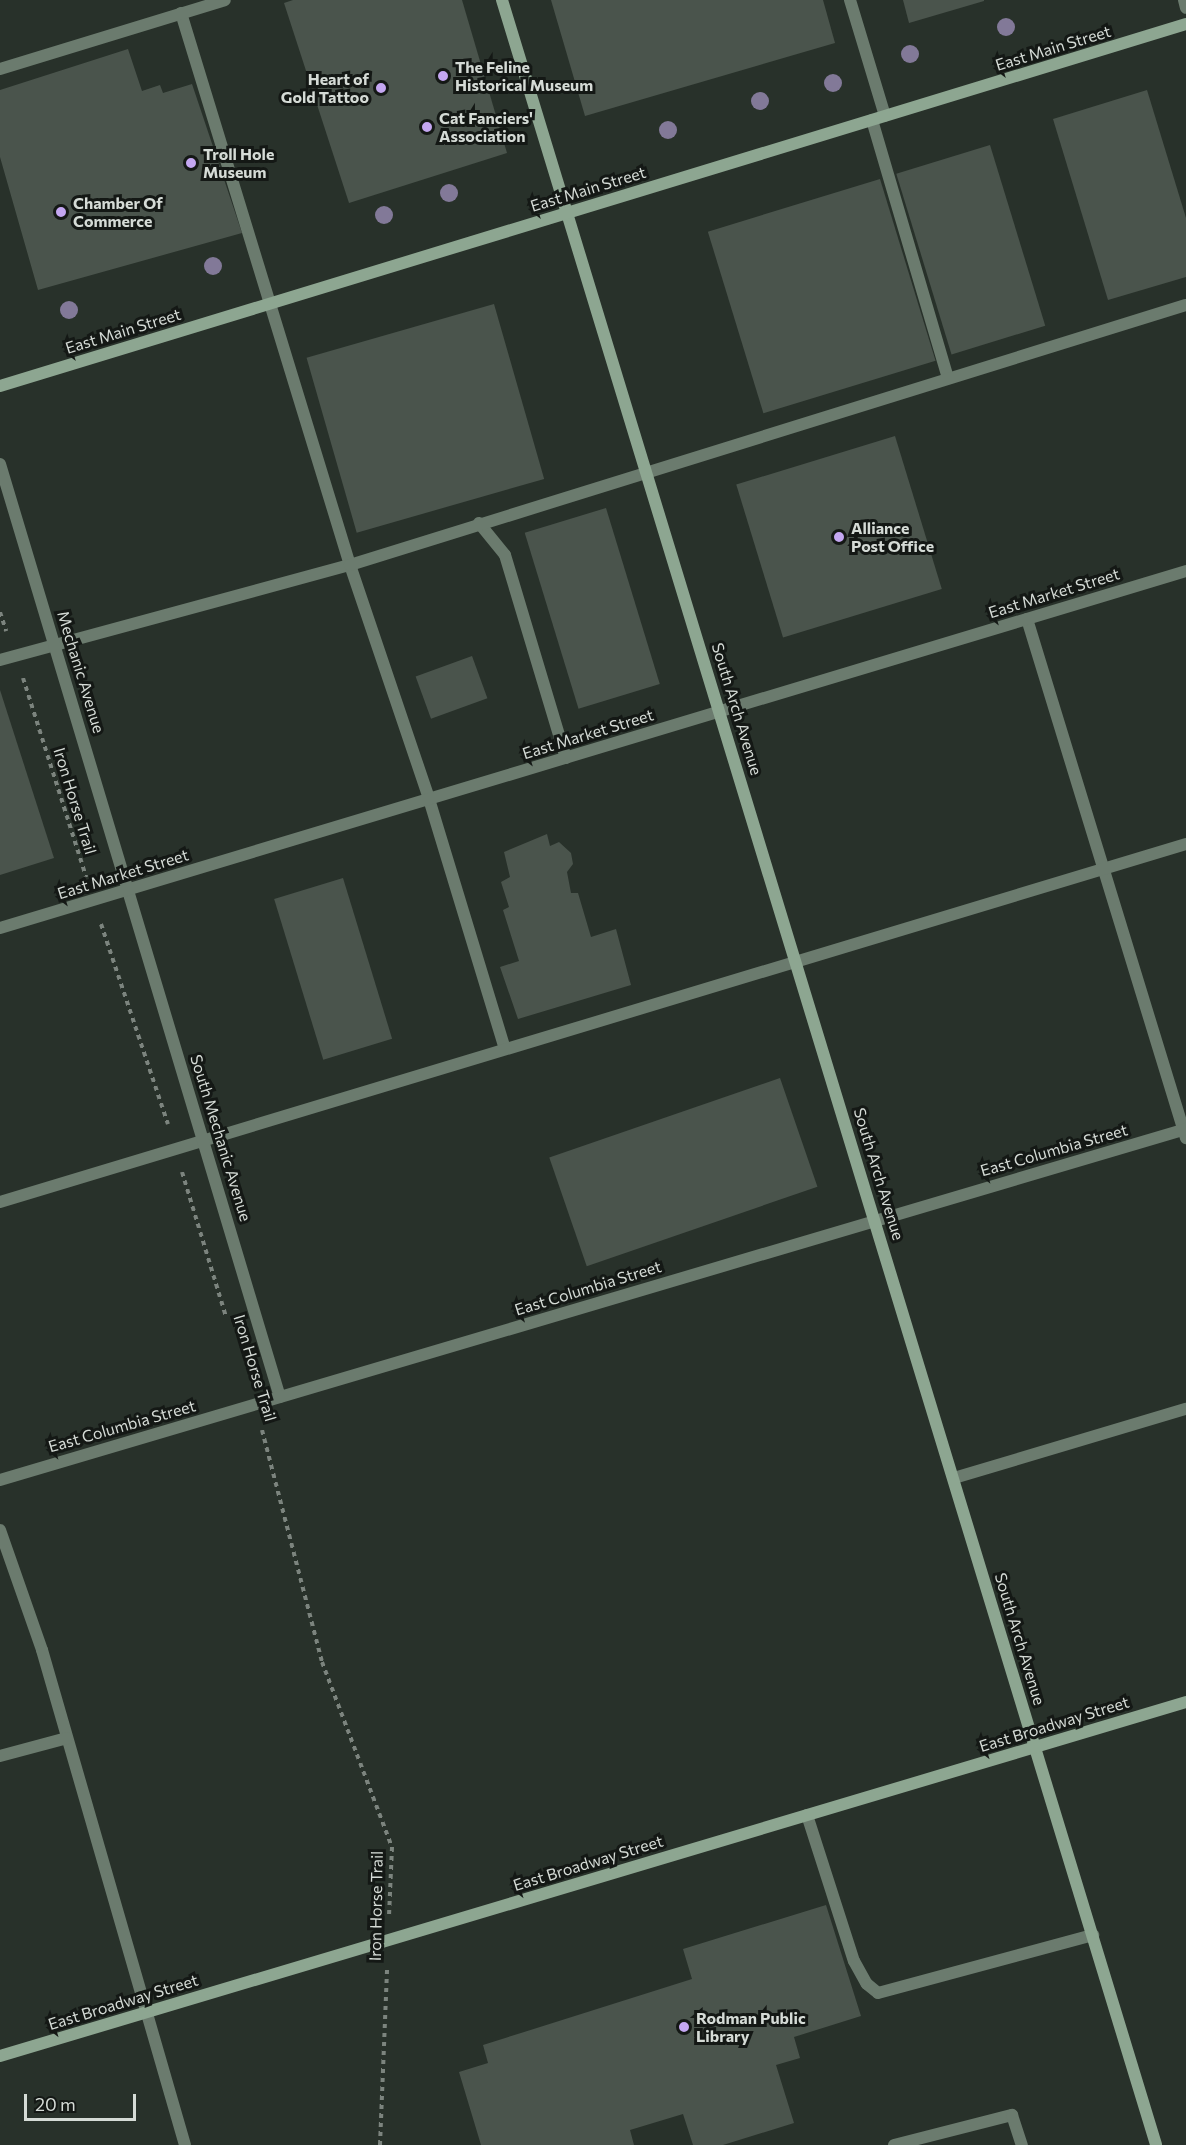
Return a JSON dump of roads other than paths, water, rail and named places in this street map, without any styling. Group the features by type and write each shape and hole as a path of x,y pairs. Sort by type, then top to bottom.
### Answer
{"street":[{"path":"0,69 225,0"},
{"name":"South Arch Avenue","path":"502,0 648,469 1156,2145"},
{"path":"850,0 885,116"},
{"path":"1184,0 1186,8"},
{"path":"181,14 272,303 350,565 429,799 505,1050"},
{"name":"East Main Street","path":"0,386 1186,24"},
{"path":"872,120 948,378"},
{"path":"0,660 350,565 648,469 1186,305"},
{"name":"Mechanic Avenue","path":"0,464 130,889"},
{"path":"479,523 505,555 566,758"},
{"name":"East Market Street","path":"0,928 1186,571"},
{"path":"1027,619 1185,1132"},
{"path":"0,1202 1186,844"},
{"name":"South Mechanic Avenue","path":"130,889 280,1397"},
{"name":"East Columbia Street","path":"0,1480 876,1220 1185,1132"},
{"path":"954,1478 1186,1409"},
{"path":"0,1530 67,1737 144,2013 184,2145"},
{"name":"East Broadway Street","path":"0,2056 1186,1702"},
{"path":"0,1756 67,1737"},
{"path":"807,1815 854,1961 867,1984 878,1993 887,1993 1093,1935"},
{"path":"894,2145 1012,2115 1022,2145"}],"place":[{"name":"The Feline Historical Museum","path":"443,76"},
{"name":"Heart of Gold Tattoo","path":"381,88"},
{"name":"Cat Fanciers' Association","path":"427,127"},
{"name":"Troll Hole Museum","path":"191,163"},
{"name":"Chamber Of Commerce","path":"61,212"},
{"name":"Alliance Post Office","path":"839,537"},
{"name":"Rodman Public Library","path":"684,2027"}]}
